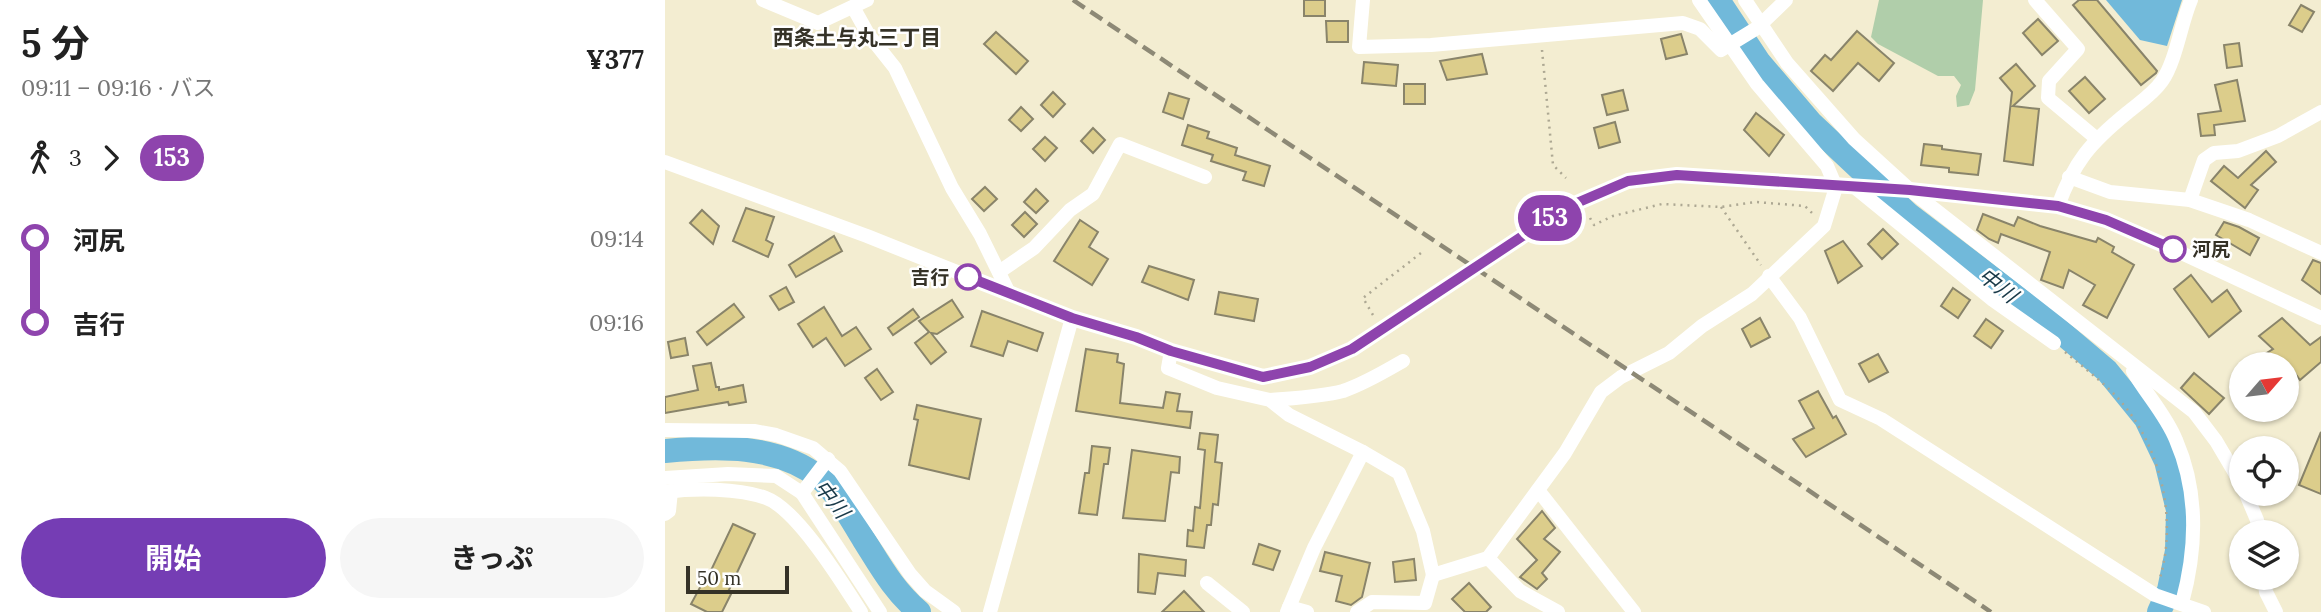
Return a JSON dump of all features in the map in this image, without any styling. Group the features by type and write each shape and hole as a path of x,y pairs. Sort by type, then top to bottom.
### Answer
{"street":[{"path":"763,0 818,23 867,0"},
{"path":"1363,0 1359,47 1431,45 1683,23 1700,29 1721,50 1758,26 1786,0"},
{"path":"1433,575 1488,558 1565,453 1601,392 1621,377 1669,353 1702,326 1752,294 1823,226 1836,187 1828,166 1756,84 1733,44 1699,0"},
{"path":"1745,0 1758,26 1787,64 1854,139 1910,190 2194,412 2229,463"},
{"path":"2035,0 2078,49 2049,81 2049,98 2097,139"},
{"path":"2058,206 2069,177 2084,153 2153,92 2164,78 2191,0"},
{"path":"853,7 868,34 895,68 952,188 980,234 1009,293"},
{"path":"2190,200 2204,160 2214,153 2238,151 2278,136 2321,113"},
{"path":"999,271 1034,248 1070,210 1093,194 1120,145 1205,177"},
{"path":"665,162 867,236 1072,318 1136,337 1171,351 1263,377 1310,367 1352,349 1565,208 1628,181 1677,175 1910,190 2058,206 2106,220 2161,243 2321,318"},
{"path":"2069,177 2111,192 2190,200 2249,220 2321,253"},
{"path":"1855,188 1993,300 2054,343"},
{"path":"1769,276 1800,318 1840,400 1881,419 2157,595 2204,612"},
{"path":"990,612 1072,318"},
{"path":"1171,351 1168,368 1217,388 1270,400 1344,390 1403,361"},
{"path":"2135,366 2133,372 2176,440 2192,498 2195,524 2191,570 2180,602"},
{"path":"1270,400 1289,415 1399,473 1423,531 1433,575 1425,603 1372,602 1357,612"},
{"path":"665,430 754,431 813,448 851,485 910,574 925,591 954,612"},
{"path":"1307,612 1288,609 1314,548 1363,452"},
{"path":"804,491 826,461"},
{"path":"667,487 728,474 776,476 804,491 880,612"},
{"path":"665,514 669,511 667,487"},
{"path":"667,487 739,491 769,499 801,526 836,572 861,612"},
{"path":"1538,490 1634,612"},
{"path":"1488,558 1520,591 1558,612"},
{"path":"1207,583 1243,612"},
{"path":"2266,590 2276,612"}],"path":[{"path":"1541,36 1553,165 1566,178"},
{"path":"1590,218 1594,225 1613,215 1662,204 1721,207 1756,202 1805,206 1823,226"},
{"path":"1721,207 1769,276"},
{"path":"1373,315 1363,298 1420,253"},
{"path":"2054,343 2115,395 2131,414 2156,463 2163,487 2167,530 2157,595"}],"green space":[{"path":"1879,0 1983,0 1975,90 1969,105 1957,107 1956,96 1961,85 1954,76 1938,76 1878,44 1871,37"}],"water":[{"path":"2106,0 2182,0 2167,46 2140,40"}],"building":[{"path":"1304,0 1325,0 1325,16 1304,16"},
{"path":"2079,0 2097,0 2156,73 2141,85 2073,5"},
{"path":"2301,5 2314,12 2302,32 2289,25"},
{"path":"2038,19 2058,41 2042,55 2023,33"},
{"path":"1326,21 1348,21 1348,42 1327,42"},
{"path":"1857,31 1894,63 1879,81 1858,63 1833,91 1811,71 1825,55 1831,60"},
{"path":"996,32 1028,61 1016,74 984,44"},
{"path":"1681,34 1687,54 1666,59 1661,39"},
{"path":"2239,43 2242,66 2227,68 2224,45"},
{"path":"1482,54 1487,74 1447,80 1440,61"},
{"path":"1364,62 1398,65 1396,86 1362,83"},
{"path":"2016,64 2035,86 2013,106 2039,109 2033,165 2004,161 2012,92 2000,78"},
{"path":"2085,77 2105,99 2089,113 2069,91"},
{"path":"2237,80 2245,121 2214,125 2215,135 2201,136 2198,114 2221,111 2215,85"},
{"path":"1404,84 1425,84 1425,104 1404,104"},
{"path":"1623,90 1628,110 1607,115 1602,95"},
{"path":"1053,92 1065,104 1053,117 1041,105"},
{"path":"1169,93 1189,99 1183,119 1163,112"},
{"path":"1021,107 1033,119 1021,131 1009,120"},
{"path":"1756,113 1784,135 1769,156 1744,130"},
{"path":"1615,122 1620,142 1599,148 1594,128"},
{"path":"1188,125 1209,132 1207,138 1237,148 1235,155 1270,166 1264,186 1243,180 1246,172 1211,161 1213,155 1182,145"},
{"path":"1093,128 1105,140 1093,153 1081,141"},
{"path":"1045,137 1057,148 1045,161 1033,149"},
{"path":"1924,144 1981,154 1978,175 1921,165"},
{"path":"2266,151 2276,162 2251,185 2258,190 2245,208 2211,181 2224,166 2238,178"},
{"path":"985,187 997,199 984,211 972,199"},
{"path":"1036,189 1048,201 1036,213 1024,202"},
{"path":"746,208 774,217 766,240 773,244 768,257 733,241"},
{"path":"702,210 719,226 713,244 690,223"},
{"path":"1025,212 1037,224 1024,237 1012,225"},
{"path":"1983,214 2014,226 2018,217 2096,242 2098,238 2114,247 2112,252 2134,265 2107,318 2083,305 2095,285 2069,270 2063,288 2041,280 2050,252 2001,234 1998,243 1989,239 1977,230"},
{"path":"1080,220 1098,232 1089,247 1108,259 1092,285 1054,261"},
{"path":"2224,222 2259,238 2250,255 2216,235"},
{"path":"1883,229 1898,244 1882,259 1868,244"},
{"path":"834,236 842,251 796,277 789,265"},
{"path":"1843,241 1862,266 1838,283 1825,251"},
{"path":"2313,260 2321,263 2321,294 2302,280"},
{"path":"1149,266 1194,280 1188,300 1142,282"},
{"path":"2191,275 2212,302 2227,290 2241,311 2209,337 2174,289"},
{"path":"786,287 794,302 779,310 770,296"},
{"path":"1953,288 1970,300 1958,318 1941,306"},
{"path":"1219,292 1258,299 1254,321 1215,314"},
{"path":"952,300 963,317 937,334 931,333 946,352 931,364 915,343 929,332 919,321"},
{"path":"734,304 744,317 707,345 697,332"},
{"path":"824,307 842,336 856,327 871,349 845,366 826,338 813,347 798,324"},
{"path":"913,309 919,317 893,335 888,328"},
{"path":"982,311 1043,333 1037,351 1008,341 1003,356 971,346"},
{"path":"1760,318 1770,337 1751,347 1742,329"},
{"path":"2282,318 2310,345 2321,337 2321,362 2300,380 2299,352 2268,352 2273,349 2259,336"},
{"path":"1986,319 2003,331 1991,348 1974,336"},
{"path":"685,338 688,355 671,358 668,342"},
{"path":"1086,349 1118,354 1117,362 1124,364 1120,403 1163,408 1166,392 1180,394 1177,411 1192,412 1190,428 1076,411"},
{"path":"1878,354 1888,372 1869,382 1859,364"},
{"path":"711,363 716,387 719,387 719,390 743,385 746,402 729,405 728,402 665,413 665,397 698,390 693,366"},
{"path":"877,369 893,392 881,400 865,378"},
{"path":"2194,373 2224,398 2209,414 2181,388"},
{"path":"1818,391 1833,418 1836,416 1846,434 1806,457 1793,439 1814,428 1799,401"},
{"path":"917,405 981,419 969,479 909,465 918,420 914,419"},
{"path":"2321,432 2321,494 2299,485"},
{"path":"1200,433 1218,435 1215,462 1222,463 1218,505 1213,504 1211,525 1207,525 1204,548 1187,546 1188,530 1193,531 1195,507 1200,508 1205,450 1198,449"},
{"path":"1092,446 1110,448 1108,464 1104,464 1097,515 1079,513 1085,473 1089,473"},
{"path":"1132,450 1180,457 1179,473 1171,472 1165,521 1123,518"},
{"path":"1542,511 1555,528 1544,539 1560,552 1542,573 1547,579 1537,589 1520,577 1537,560 1517,539"},
{"path":"733,524 755,534 728,592 731,594 722,612 707,612 691,604 704,580 706,581"},
{"path":"1259,544 1280,551 1273,570 1253,564"},
{"path":"1325,552 1370,563 1362,597 1351,605 1336,601 1342,576 1320,571"},
{"path":"1139,554 1186,560 1185,576 1158,573 1155,594 1138,592"},
{"path":"1414,559 1416,580 1395,582 1393,562"},
{"path":"1469,583 1491,607 1486,612 1465,612 1452,599"},
{"path":"1184,591 1204,612 1162,612"}],"waterway":[{"name":"中川","path":"1718,0 1759,62 1811,123 1908,214 2048,321 2107,371 2146,419 2166,461 2178,510 2177,551 2169,590 2159,612"},
{"name":"中川","path":"665,451 705,448 746,450 766,453 803,467 820,478 832,491 889,578 902,596 919,612"}],"railway":[{"path":"1073,0 1991,612"}],"bus line":[{"name":"153","path":"968,277 1072,318 1136,337 1171,351 1263,377 1310,367 1352,349 1565,208 1628,181 1677,175 1910,190 2058,206 2106,220 2173,249"}],"place":[{"name":"河尻","path":"2173,249"},
{"name":"吉行","path":"968,277"}],"district":[{"name":"西条土与丸三丁目","path":"857,37"}]}
